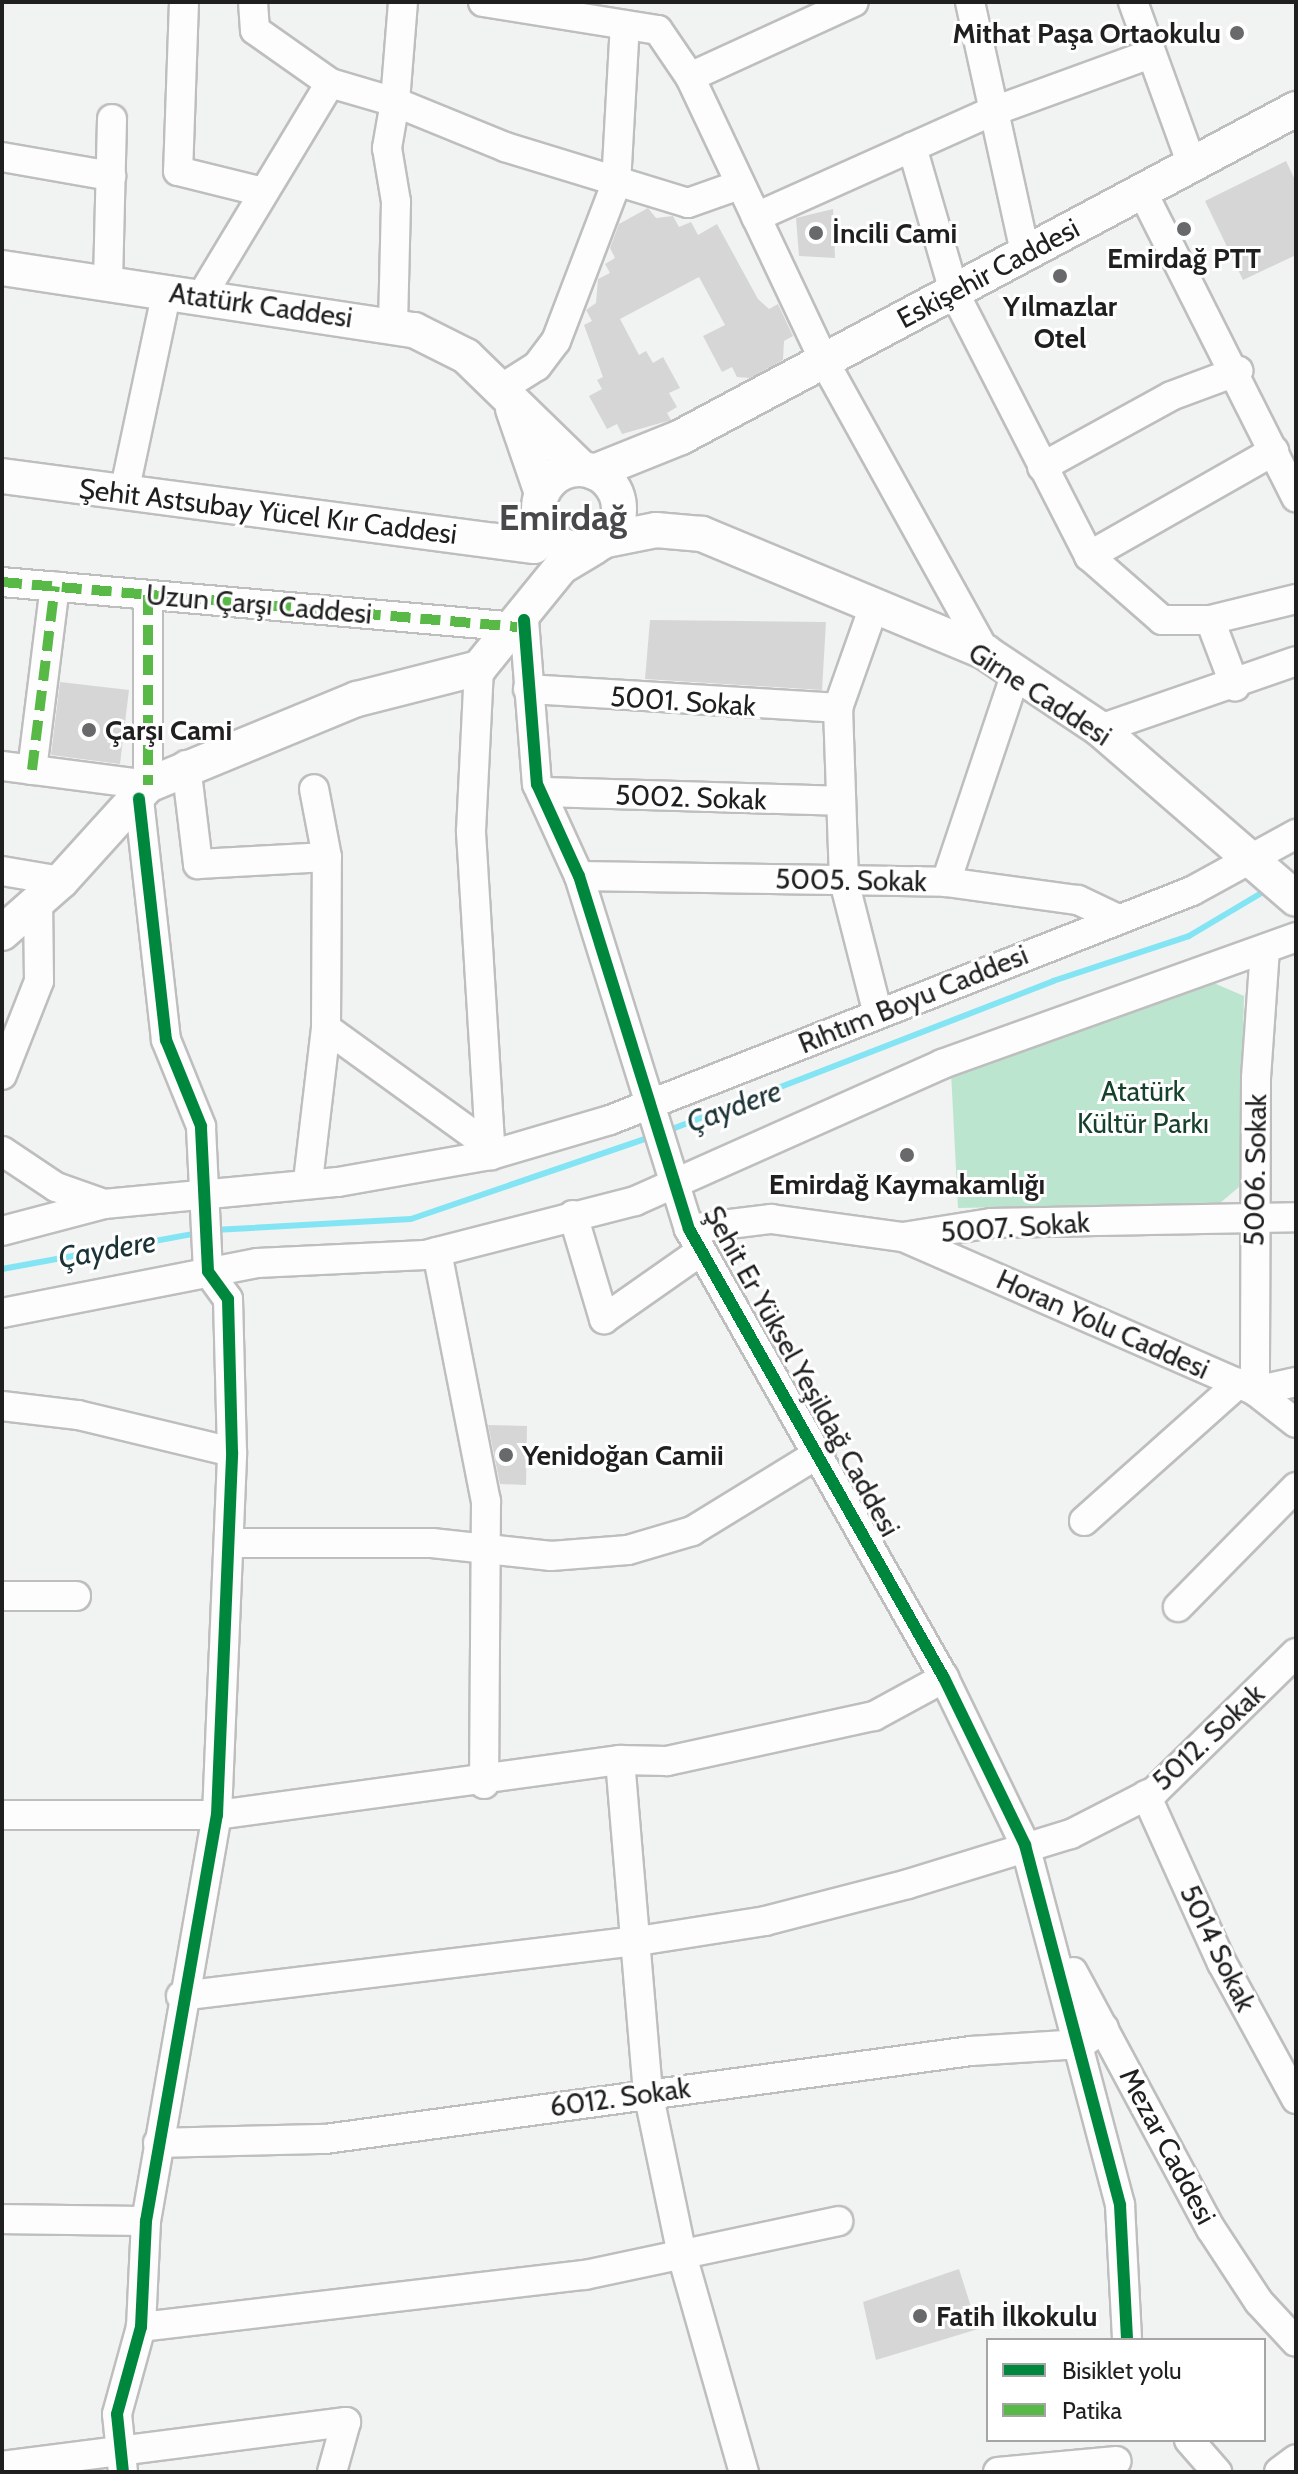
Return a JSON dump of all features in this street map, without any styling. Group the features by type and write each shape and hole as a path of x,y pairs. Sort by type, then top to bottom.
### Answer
{"main road":[{"name":"Eskişehir Caddesi","path":"588,470 681,437 1296,109"},
{"name":"Atatürk Caddesi","path":"2,268 393,326 466,356 588,470"},
{"name":"Atatürk Caddesi","path":"502,388 528,439 540,500"},
{"name":"Eskişehir Caddesi","path":"606,533 681,437"},
{"path":"2,933 49,892 143,792 186,765 357,699 479,668 521,624 561,567 606,533 613,488 588,470 558,475 540,500 521,624"},
{"name":"Şehit Astsubay Yücel Kır Caddesi","path":"2,476 534,546"},
{"path":"540,500 552,538 572,549 606,533"},
{"name":"Girne Caddesi","path":"606,533 656,530 702,534 873,609 985,652 1015,676 1100,729 1257,860 1296,899"}],"street":[{"path":"184,2 178,171 263,192"},
{"path":"253,2 255,30 330,83 395,102 616,184 688,203 739,185"},
{"path":"393,326 396,202 387,148 395,102 403,2"},
{"path":"483,2 594,11 625,25 658,30 690,77 824,361 985,652"},
{"path":"690,77 854,2"},
{"path":"970,2 991,112 1025,253"},
{"path":"1133,2 1192,165"},
{"path":"502,388 537,366 556,341 616,184 625,25"},
{"path":"756,217 991,112 1150,54"},
{"path":"201,297 330,83"},
{"path":"108,283 112,119"},
{"path":"912,147 954,292 1089,556 1162,620 1210,620 1296,599"},
{"path":"2,157 111,176"},
{"path":"1142,191 1238,371 1296,497"},
{"path":"124,493 167,291"},
{"path":"1042,467 1171,396 1238,371"},
{"path":"1089,556 1274,451"},
{"name":"Uzun Çarşı Caddesi","path":"2,582 521,624"},
{"path":"32,770 55,586"},
{"path":"122,2460 117,2414 141,2327 146,2221 181,1996 217,1815 232,1452 228,1299 208,1271 201,1126 166,1040 143,792 148,595"},
{"path":"873,609 838,708 844,881 877,1010"},
{"path":"1210,620 1235,686"},
{"name":"Şehit Er Yüksel Yeşildağ Caddesi","path":"521,624 541,792 579,876 650,1107 695,1240 821,1452 944,1678 1025,1845 1055,1939"},
{"path":"1100,729 1235,686 1296,661"},
{"path":"479,668 471,832 482,917 488,1149"},
{"path":"946,882 1015,676"},
{"name":"5001. Sokak","path":"528,689 838,708"},
{"path":"186,765 198,864 327,857"},
{"path":"2,766 143,792"},
{"path":"308,1181 326,1028 327,857 314,789"},
{"name":"5002. Sokak","path":"541,792 841,801"},
{"name":"Rıhtım Boyu Caddesi","path":"2,1231 104,1204 308,1181 488,1149 650,1107 877,1010 1118,919 1257,860 1296,834"},
{"path":"2,871 49,892 39,981 2,1075"},
{"name":"5005. Sokak","path":"579,876 946,882 1078,900 1118,919"},
{"path":"2,1313 208,1271 437,1252 678,1185 942,1064 1296,937"},
{"name":"5006. Sokak","path":"1247,1387 1265,949"},
{"path":"326,1028 488,1149"},
{"path":"2,1151 56,1187 104,1204"},
{"path":"573,1215 604,1319 695,1240"},
{"name":"5007. Sokak","path":"695,1240 771,1219 903,1237 991,1223 1296,1217"},
{"name":"Horan Yolu Caddesi","path":"903,1237 1247,1387 1296,1423"},
{"path":"437,1252 489,1549 484,1784"},
{"path":"1084,1521 1247,1387 1296,1382"},
{"path":"2,1406 78,1415 232,1452"},
{"path":"229,1543 489,1549 551,1556 628,1550 692,1531 821,1452"},
{"path":"1178,1607 1296,1487"},
{"path":"2,1596 76,1596"},
{"name":"5012. Sokak","path":"181,1996 638,1941 765,1921 1071,1834 1146,1795 1292,1669"},
{"path":"2,1815 217,1815 484,1784 620,1760 667,1761 874,1716 944,1678"},
{"path":"620,1760 638,1941 648,2092 682,2255 744,2472"},
{"name":"5014 Sokak","path":"1146,1795 1222,1963 1296,2099"},
{"name":"Mezar Caddesi","path":"1055,1939 1092,2036 1211,2229 1296,2342"},
{"path":"1092,2036 1120,2205 1127,2338"},
{"name":"6012. Sokak","path":"158,2143 325,2139 648,2092 1092,2036"},
{"path":"2,2219 146,2221"},
{"path":"141,2327 397,2301 682,2255 838,2221"},
{"path":"2,2466 122,2460 346,2422 332,2472"},
{"path":"1191,2442 1217,2472"},
{"path":"998,2472 1116,2458"},
{"path":"1279,2472 1296,2459"},
{"path":"103,2472 122,2460"}],"green space":[{"name":"Atatürk Kültür Parkı","path":"1209,981 1244,996 1239,1187 1220,1203 958,1208 951,1072"}],"building":[{"path":"1286,161 1296,182 1296,255 1243,280 1205,201"},
{"path":"648,208 656,218 673,216 679,227 691,222 698,235 717,224 758,299 769,309 778,304 793,336 784,341 783,360 750,378 737,377 732,367 722,372 703,336 725,325 699,277 620,319 639,355 646,351 653,363 663,357 680,388 669,393 677,407 667,413 671,420 622,434 617,424 607,429 589,396 602,389 597,380 603,377 584,325 592,321 586,310 596,303 598,279 610,273 605,264 615,258 610,248 619,224"},
{"name":"İncili Cami","path":"833,209 835,258 799,256 796,218"},
{"path":"650,620 826,622 822,690 645,679"},
{"name":"Çarşı Cami","path":"60,682 129,690 120,764 51,755"},
{"name":"Yenidoğan Camii","path":"488,1425 527,1426 526,1485 500,1484"},
{"name":"Fatih İlkokulu","path":"959,2269 978,2329 876,2360 863,2302"}],"waterway":[{"name":"Çaydere","path":"667,1131 1053,981 1189,936 1268,889"},
{"name":"Çaydere","path":"214,1230 411,1219 653,1136"},
{"name":"Çaydere","path":"2,1269 199,1233"}],"marked path":[{"path":"2,582 517,627"},
{"path":"32,770 55,586"},
{"path":"148,595 148,785"}],"cycle path":[{"path":"524,620 537,784 579,876 689,1229 944,1678 1025,1845 1120,2205 1127,2338"},
{"path":"123,2472 117,2414 141,2327 146,2221 217,1815 232,1452 228,1299 208,1271 201,1126 166,1040 139,799"}],"place":[{"name":"Mithat Paşa Ortaokulu","path":"1237,33"},
{"name":"Emirdağ PTT","path":"1184,229"},
{"name":"İncili Cami","path":"816,233"},
{"name":"Yılmazlar Otel","path":"1060,276"},
{"name":"Çarşı Cami","path":"89,730"},
{"name":"Emirdağ Kaymakamlığı","path":"907,1155"},
{"name":"Yenidoğan Camii","path":"506,1455"},
{"name":"Fatih İlkokulu","path":"920,2316"}],"district":[{"name":"Emirdağ","path":"563,518"}]}
